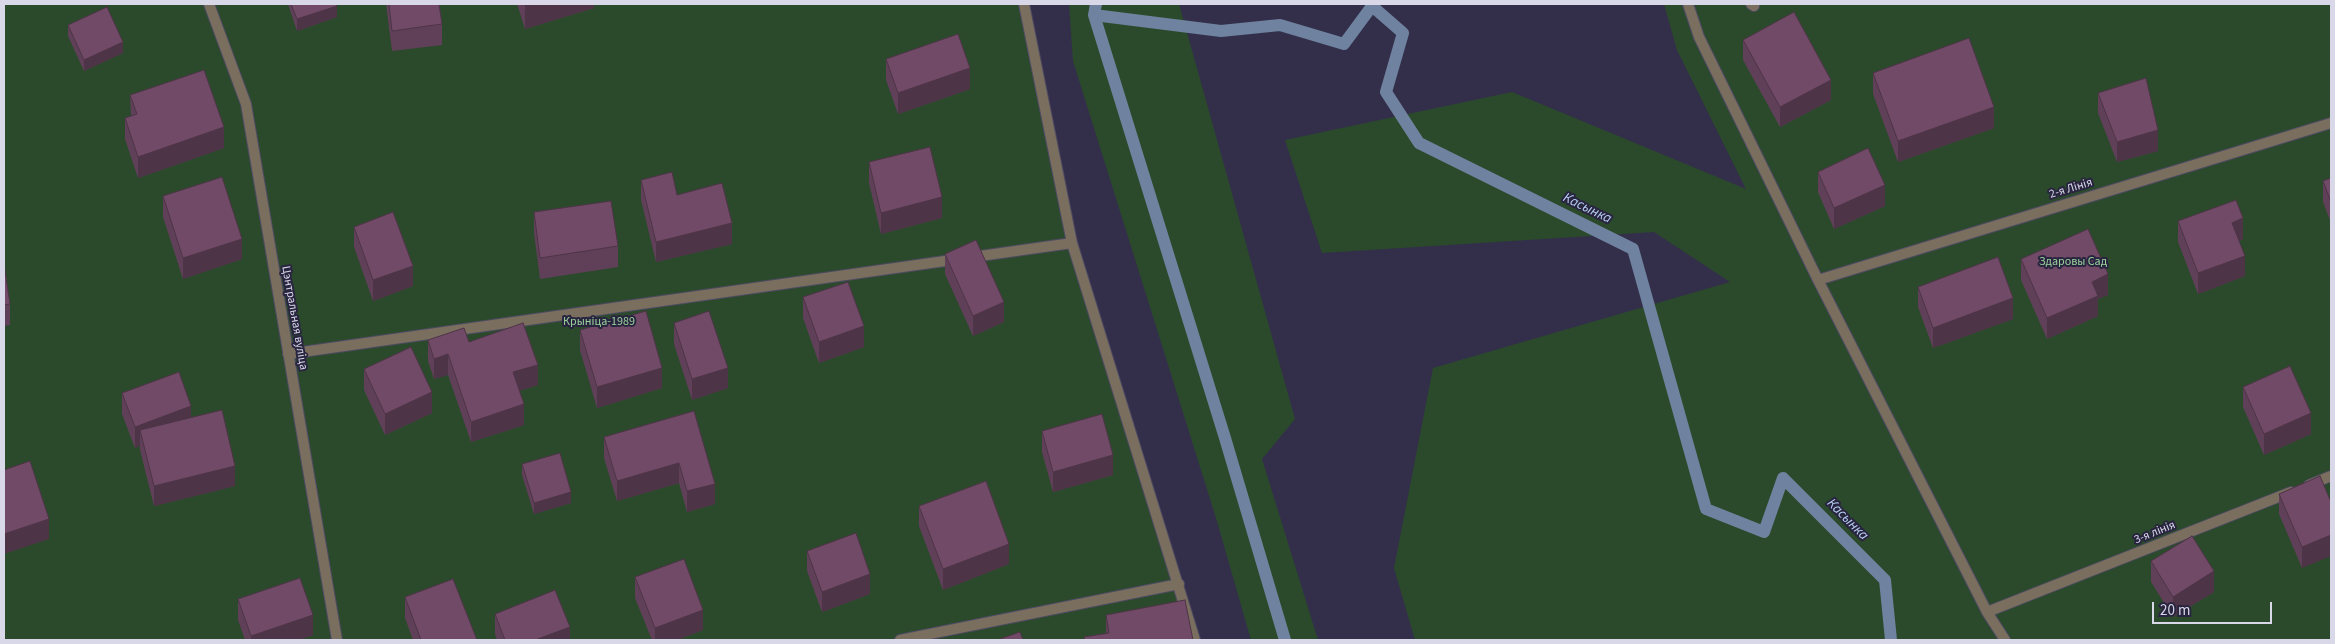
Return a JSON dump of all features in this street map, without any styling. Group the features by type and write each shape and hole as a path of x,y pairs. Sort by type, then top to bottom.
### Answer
{"street":[{"name":"Цэнтральная вуліца","path":"209,4 246,104 337,640"},
{"path":"1024,4 1072,243 1195,640"},
{"path":"1688,4 1698,38 1818,280 1987,612 2005,640"},
{"name":"2-я Лінія","path":"1818,280 2331,123"},
{"path":"288,354 1072,243"},
{"name":"3-я лінія","path":"1987,612 2331,476"},
{"path":"900,640 1179,584"}],"green space":[{"name":"Крыніца-1989","path":"4,4 1024,4 1072,243 1195,640 4,640"},
{"path":"1069,4 1179,4 1295,419 1262,459 1318,640 1251,640 1216,518 1073,61"},
{"name":"Здаровы Сад","path":"1664,4 2331,4 2331,640 1415,640 1394,568 1433,368 1730,282 1654,232 1322,253 1285,140 1512,92 1746,189 1677,50"}],"building":[{"path":"291,4 336,4 337,6 297,19"},
{"path":"389,4 439,4 442,24 392,31"},
{"path":"107,7 123,42 84,60 68,25"},
{"path":"1794,12 1831,80 1780,107 1743,40"},
{"path":"958,34 970,68 898,93 886,59"},
{"path":"1969,38 1994,107 1898,141 1873,73"},
{"path":"204,70 224,127 138,157 125,118 137,114 130,95"},
{"path":"2146,78 2158,130 2117,142 2098,93"},
{"path":"930,147 942,197 881,213 869,162"},
{"path":"1868,148 1885,185 1834,208 1818,172"},
{"path":"672,172 677,195 722,183 732,223 656,242 641,180"},
{"path":"222,177 242,239 183,258 163,196"},
{"path":"2331,178 2331,202 2323,181"},
{"path":"2236,200 2243,218 2232,223 2245,256 2198,273 2178,221"},
{"path":"611,201 618,246 540,258 534,212"},
{"path":"393,212 413,266 373,280 354,227"},
{"path":"2088,229 2108,274 2092,282 2098,296 2047,318 2021,259"},
{"path":"976,240 1004,302 973,316 945,254"},
{"path":"1998,257 2013,298 1933,328 1918,287"},
{"path":"4,264 10,304 4,305"},
{"path":"848,282 864,326 819,342 803,297"},
{"path":"646,311 662,368 597,387 580,330"},
{"path":"709,311 728,368 692,379 674,323"},
{"path":"523,323 538,365 513,372 524,404 471,422 448,354 434,359 428,340 464,328 469,342"},
{"path":"411,347 432,392 385,414 364,369"},
{"path":"2290,366 2311,413 2264,434 2243,387"},
{"path":"179,372 191,406 135,427 122,393"},
{"path":"222,410 235,466 154,486 140,430"},
{"path":"694,411 715,484 687,491 679,463 617,481 604,437"},
{"path":"1102,414 1113,455 1053,472 1042,431"},
{"path":"560,453 571,492 534,503 522,464"},
{"path":"30,461 49,519 4,534 4,470"},
{"path":"2320,476 2331,502 2331,535 2302,547 2279,494"},
{"path":"986,481 1009,544 943,569 919,506"},
{"path":"856,533 870,574 822,592 807,551"},
{"path":"2192,536 2214,571 2173,597 2151,561"},
{"path":"684,559 703,610 655,628 635,577"},
{"path":"300,578 313,615 251,636 238,599"},
{"path":"453,579 477,640 421,640 405,597"},
{"path":"555,590 570,627 535,640 505,640 495,614"},
{"path":"1185,600 1193,640 1085,640 1084,637 1109,633 1106,615"},
{"path":"1020,632 1023,640 997,640"}],"waterway":[{"name":"Касынка","path":"1096,4 1094,15 1221,31 1280,25 1344,44 1372,6 1403,33 1386,92 1419,143 1633,249 1706,509 1764,532 1783,478 1885,580 1891,640"},
{"path":"1094,15 1225,438 1285,640"}]}
